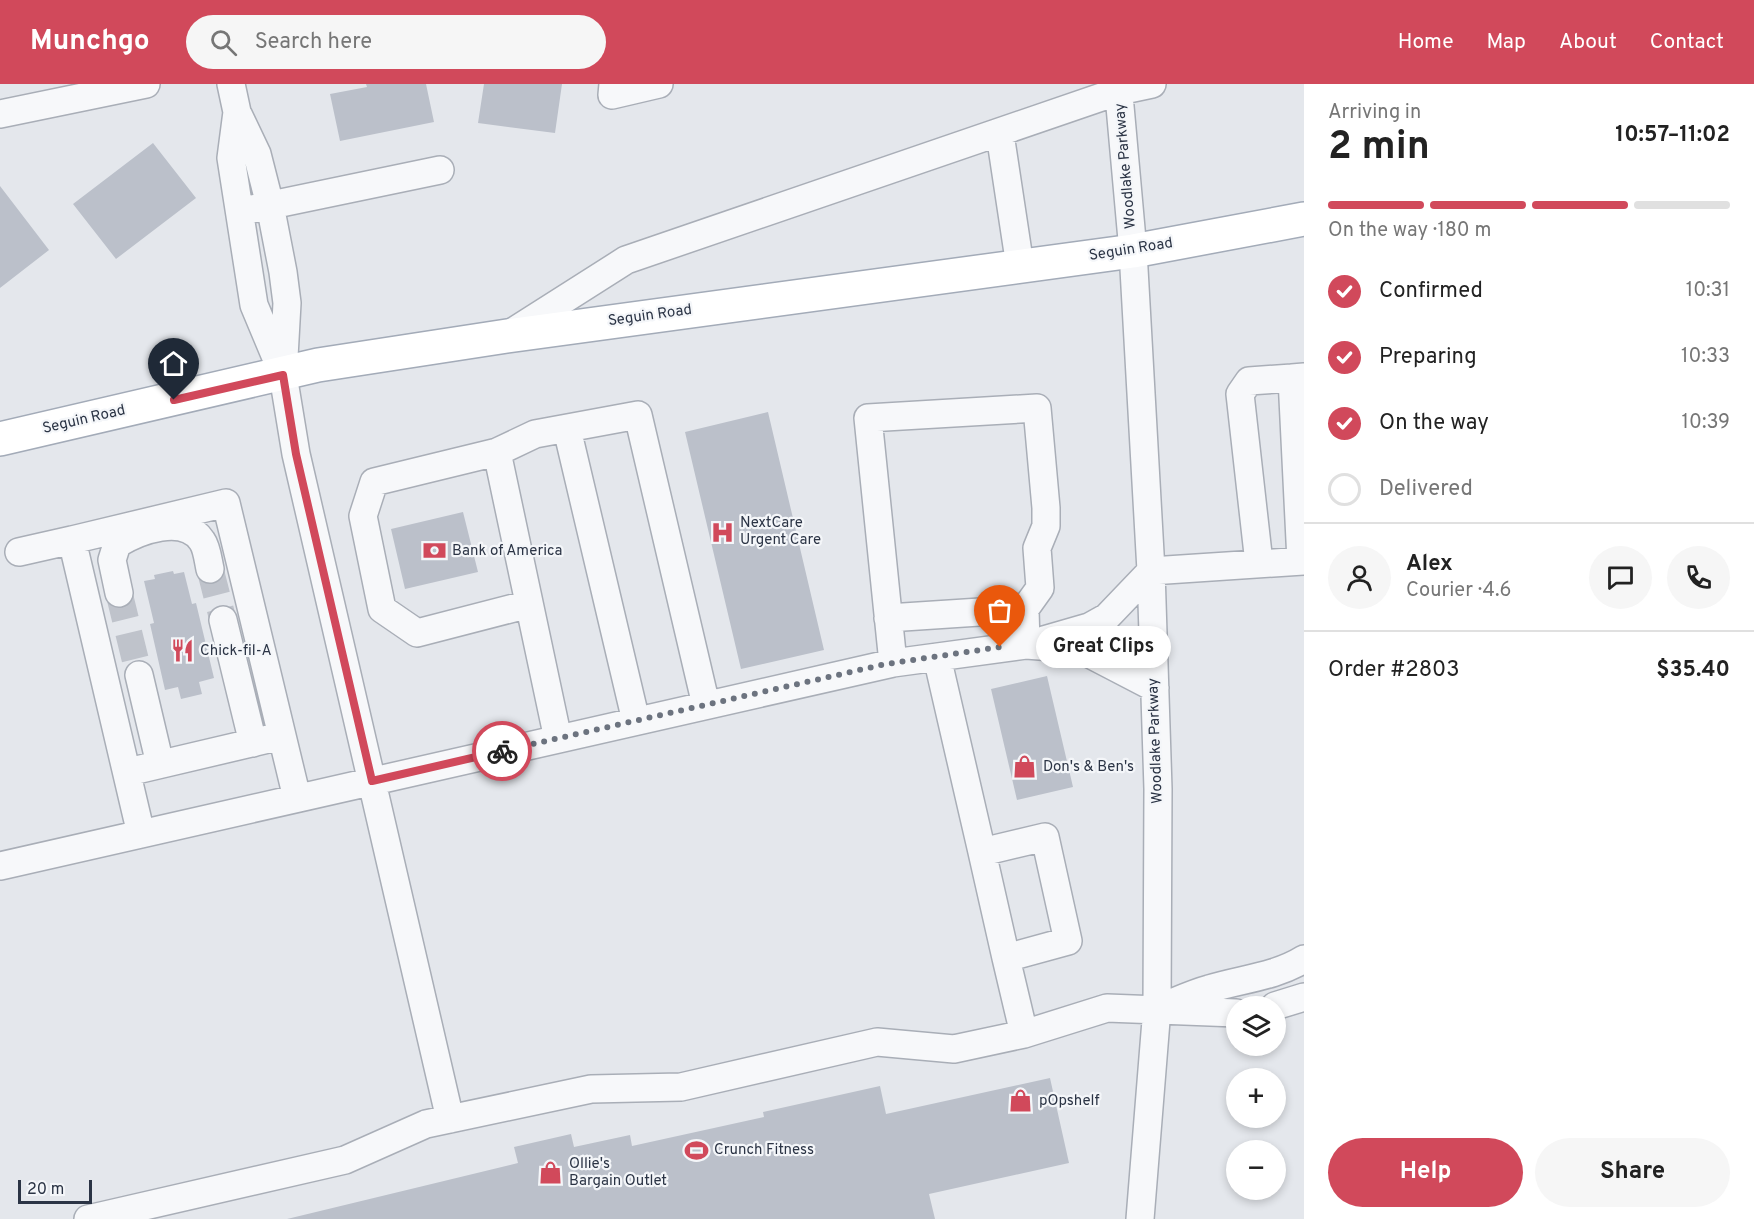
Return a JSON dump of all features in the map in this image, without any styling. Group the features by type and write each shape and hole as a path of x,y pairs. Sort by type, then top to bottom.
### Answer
{"main road":[{"name":"Seguin Road","path":"0,440 318,365 507,336 1133,251 1304,219"}],"street":[{"path":"0,114 146,84"},
{"path":"231,84 237,112 257,154 270,205 287,303 283,375 296,454 450,1119"},
{"path":"613,84 612,95 659,84"},
{"path":"507,336 626,260 1000,134 1119,88 1152,84"},
{"name":"Woodlake Parkway","path":"1119,88 1133,251 1151,571 1158,789 1157,1008 1140,1219"},
{"path":"237,112 231,158 254,305 283,375"},
{"path":"1000,134 1020,266"},
{"path":"239,212 440,170"},
{"path":"0,866 893,663 1026,645 1095,624 1107,617 1151,571 1303,561 1298,377 1249,381 1240,394 1259,563"},
{"path":"893,663 868,418 1037,408 1046,526 1037,548 1040,588 1025,609 1026,645"},
{"path":"529,604 417,633 382,609 363,516 375,482 497,452 535,434 638,415 706,705"},
{"path":"567,429 636,721"},
{"path":"497,452 558,739"},
{"path":"19,552 226,503 297,798"},
{"path":"119,593 112,561 117,544 145,530 178,527 192,533 202,540 210,569"},
{"path":"72,540 141,834"},
{"path":"888,618 1025,609"},
{"path":"223,620 253,743"},
{"path":"1026,645 1080,649 1155,687"},
{"path":"937,657 1024,1034"},
{"path":"138,675 160,764"},
{"path":"128,772 281,736"},
{"path":"982,852 1045,837 1068,941 1006,958"},
{"path":"1157,1008 1210,988 1248,981 1302,964"},
{"path":"1286,1003 1304,997"},
{"path":"88,1219 345,1160 426,1124 591,1089 681,1087 877,1042 954,1049 1024,1034 1107,1008 1157,1008 1226,1012"}],"building":[{"path":"366,84 426,84 434,122 340,141 330,94 367,87"},
{"path":"484,84 562,84 555,133 478,123"},
{"path":"153,143 196,198 116,259 73,204"},
{"path":"0,186 49,250 0,288"},
{"path":"768,412 824,650 741,669 685,432"},
{"name":"Bank of America","path":"463,512 478,572 405,589 391,529"},
{"name":"Chick-fil-A","path":"173,571 174,574 184,572 192,604 196,603 214,678 199,682 202,694 181,699 178,687 165,690 150,624 154,623 144,581 155,579 154,575"},
{"path":"1047,676 1073,787 1017,800 991,689"},
{"path":"1050,1078 1069,1163 929,1194 935,1219 287,1219 518,1163 514,1147 571,1134 574,1147 630,1135 632,1146 764,1117 763,1112 880,1086 886,1114"}],"tunnel":[{"path":"210,569 223,620"},
{"path":"119,593 139,675"}],"way so far":[{"path":"502,751 886,664 1000,647"}],"place":[{"name":"NextCare Urgent Care","path":"722,532"},
{"name":"Bank of America","path":"434,551"},
{"name":"Great Clips","path":"1000,647"},
{"name":"Chick-fil-A","path":"182,651"},
{"name":"Don's & Ben's","path":"1025,767"},
{"name":"pOpshelf","path":"1021,1101"},
{"name":"Crunch Fitness","path":"696,1150"},
{"name":"Ollie's Bargain Outlet","path":"551,1173"}],"route":[{"path":"174,400 283,375 296,454 372,781 502,751"}]}
